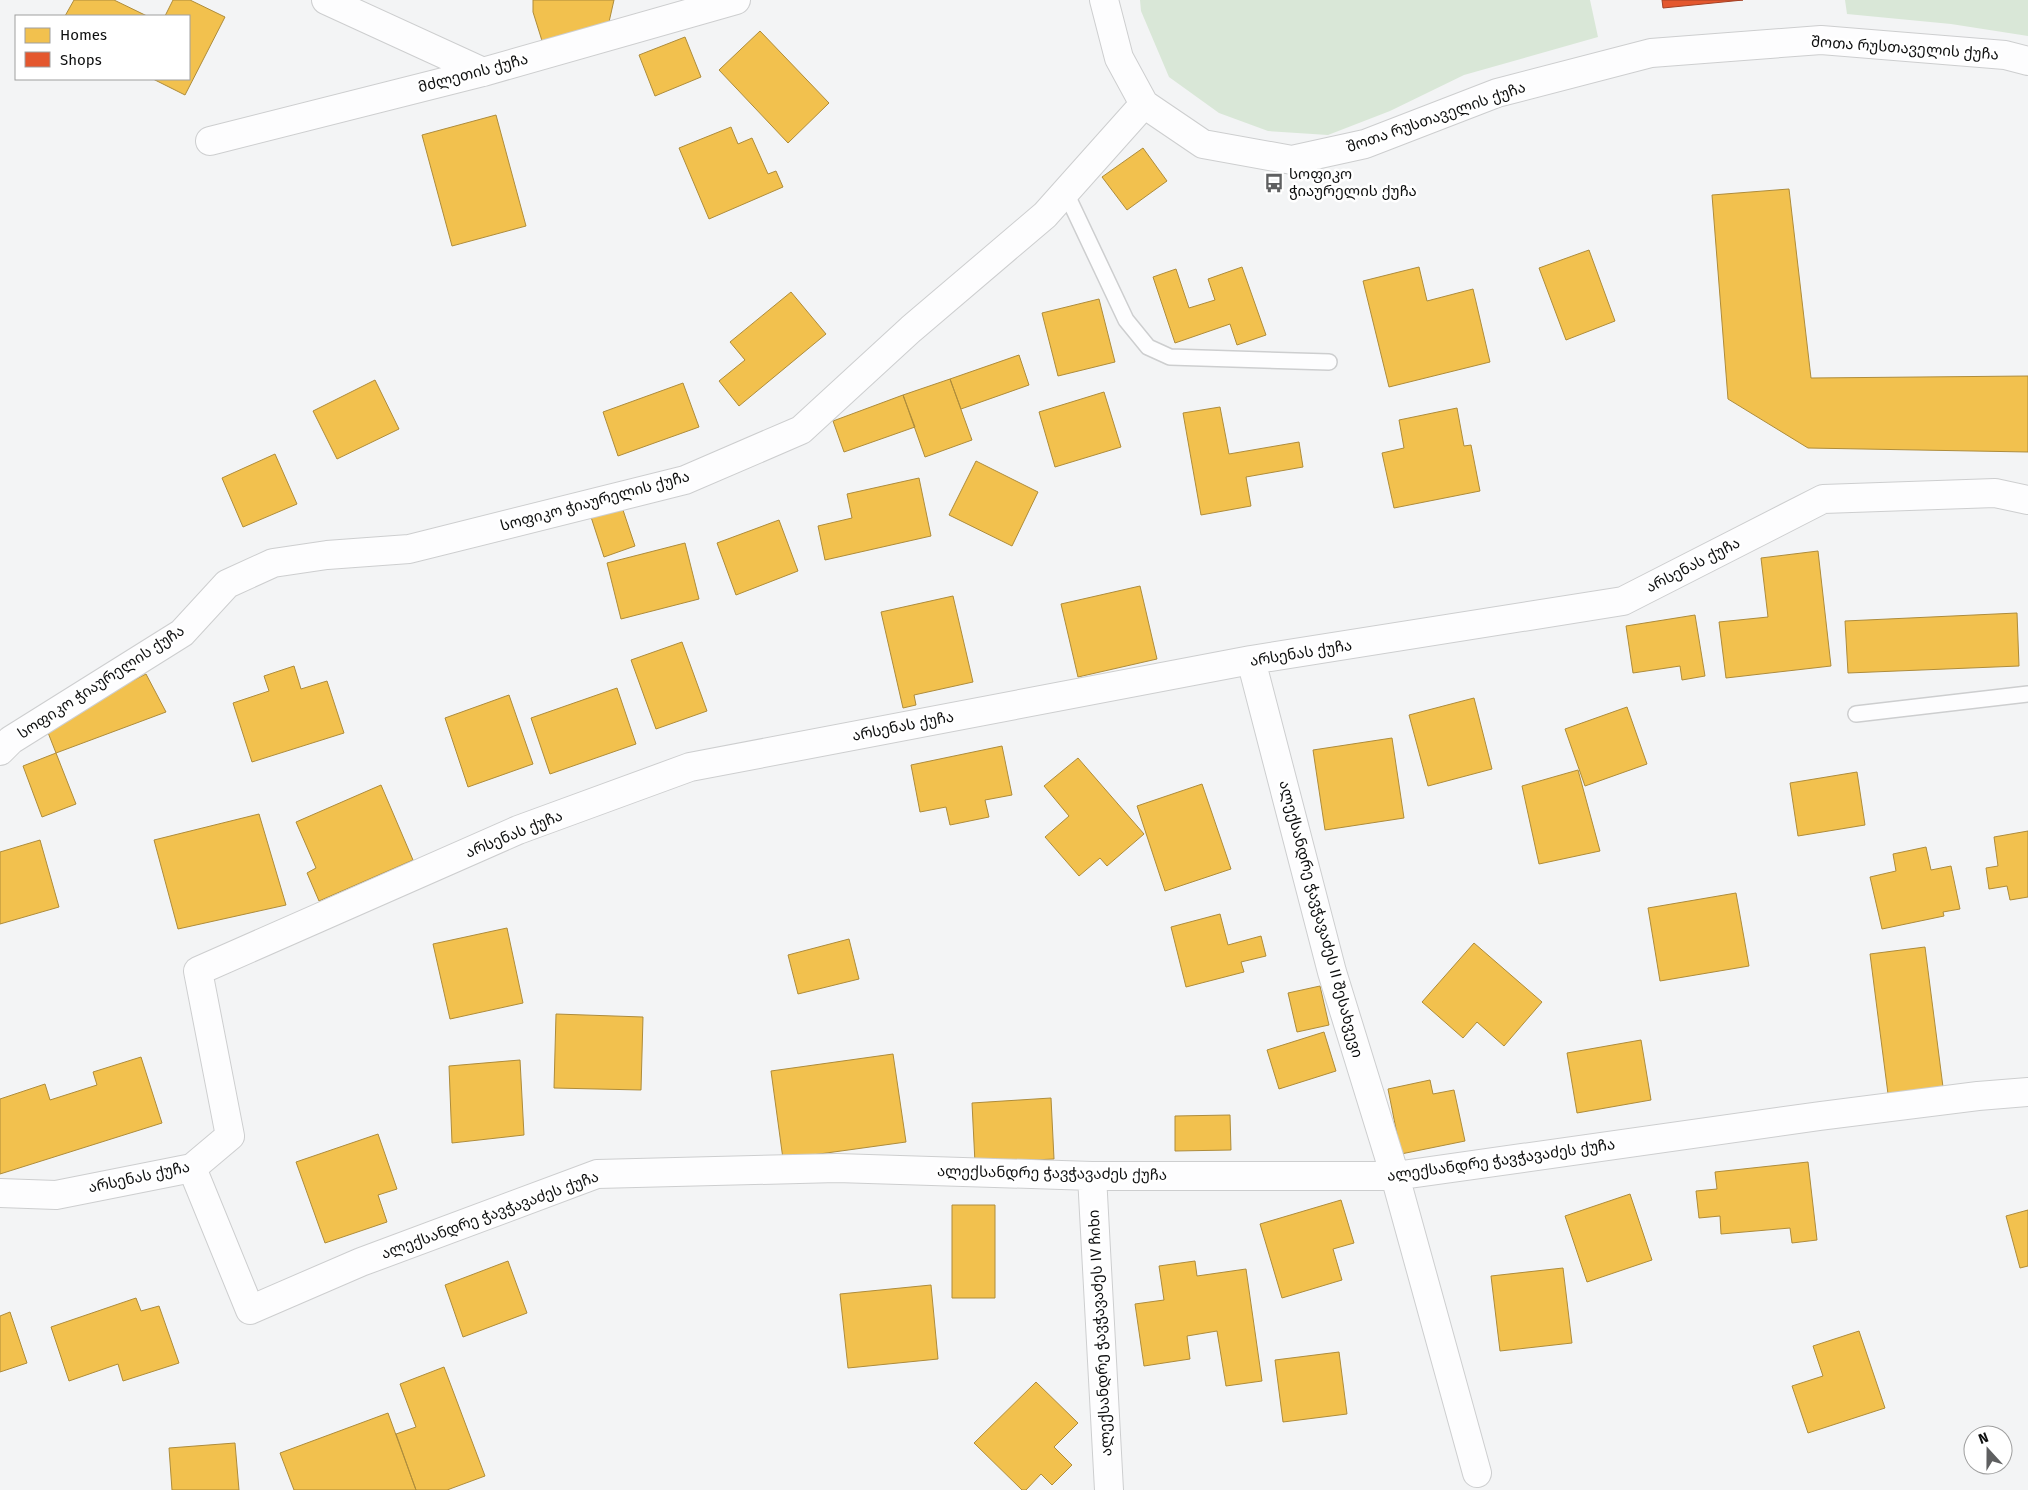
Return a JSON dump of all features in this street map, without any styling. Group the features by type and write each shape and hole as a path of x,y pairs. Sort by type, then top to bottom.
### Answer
{"street":[{"path":"326,0 482,72"},
{"name":"მძლეთის ქუჩა","path":"210,141 482,72 736,0"},
{"name":"შოთა რუსთაველის ქუჩა","path":"1104,0 1119,58 1144,104 1203,144 1292,160 1365,144 1497,93 1652,53 1820,40 2005,55 2028,61"},
{"name":"სოფიკო ჭიაურელის ქუჩა","path":"0,751 11,740 182,633 227,584 273,563 409,549 685,480 801,430 910,329 1045,215 1144,104"},
{"name":"არსენას ქუჩა","path":"0,1193 56,1195 192,1168 230,1136 198,971 518,830 690,767 1251,660 1623,601 1823,499 1995,493 2028,500"},
{"name":"ალექსანდრე ჭავჭავაძეს II შესახვევი","path":"1251,660 1332,972 1395,1176 1477,1473"},
{"name":"ალექსანდრე ჭავჭავაძეს ქუჩა","path":"192,1168 250,1310 361,1262 597,1174 836,1168 1092,1176 1395,1176 1820,1116 1978,1096 2028,1092"},
{"name":"ალექსანდრე ჭავჭავაძეს IV ჩიხი","path":"1092,1176 1109,1490"}],"lane":[{"path":"1066,193 1126,320 1148,347 1170,357 1328,362"},
{"path":"1856,714 2028,694"}],"green space":[{"path":"1140,0 1590,0 1598,37 1464,75 1390,111 1328,135 1268,131 1219,113 1169,77 1141,11"},
{"path":"1845,0 2028,0 2028,36 1951,24 1847,14"}],"building: Homes":[{"path":"74,0 114,0 145,15 66,15"},
{"path":"173,0 190,0 225,17 185,95 155,80 190,80 190,15 166,15"},
{"path":"533,0 614,0 609,22 543,44 533,12"},
{"path":"760,31 829,103 788,143 719,70"},
{"path":"685,37 701,77 655,96 639,55"},
{"path":"496,115 526,226 452,246 422,135"},
{"path":"731,127 738,144 752,138 768,174 776,171 783,187 709,219 679,148"},
{"path":"1143,148 1167,181 1127,210 1102,177"},
{"path":"1789,189 1811,378 2028,376 2028,452 1808,448 1728,399 1712,195"},
{"path":"1589,250 1615,321 1566,340 1539,268"},
{"path":"1242,267 1266,335 1237,345 1230,324 1175,343 1153,277 1176,269 1189,308 1215,300 1208,279"},
{"path":"1419,267 1427,301 1473,289 1490,362 1389,387 1363,281"},
{"path":"791,292 826,334 739,406 719,381 745,360 730,342"},
{"path":"1099,299 1115,362 1058,376 1042,313"},
{"path":"1019,355 1029,385 961,409 950,379"},
{"path":"950,379 972,440 925,457 903,395"},
{"path":"375,380 399,429 337,459 313,411"},
{"path":"683,383 699,427 618,456 603,412"},
{"path":"1104,392 1121,447 1055,467 1039,412"},
{"path":"903,395 915,427 844,452 833,421"},
{"path":"1220,407 1229,454 1299,442 1303,467 1246,477 1251,506 1201,515 1183,413"},
{"path":"1457,408 1464,446 1471,445 1480,491 1394,508 1382,453 1404,448 1399,420"},
{"path":"275,454 297,504 243,527 222,478"},
{"path":"976,461 1038,492 1012,546 949,515"},
{"path":"919,478 931,536 825,560 818,526 852,518 847,494"},
{"path":"622,507 635,546 604,557 591,517"},
{"path":"779,520 798,571 736,595 717,543"},
{"path":"685,543 699,599 621,619 607,563"},
{"path":"1818,551 1831,666 1726,678 1719,622 1768,617 1761,558"},
{"path":"1140,586 1157,659 1078,677 1061,604"},
{"path":"953,596 973,682 914,695 916,705 903,708 881,612"},
{"path":"2017,613 2019,666 1848,673 1845,621"},
{"path":"1695,615 1705,676 1682,680 1680,666 1633,673 1626,626"},
{"path":"682,642 707,711 656,729 631,660"},
{"path":"294,666 301,689 327,681 344,733 252,762 233,703 269,691 264,676"},
{"path":"146,674 166,712 56,753 45,725"},
{"path":"617,688 636,744 550,774 531,718"},
{"path":"509,695 533,764 468,787 445,718"},
{"path":"1474,698 1492,769 1428,786 1409,715"},
{"path":"1627,707 1647,764 1585,786 1565,729"},
{"path":"1392,738 1404,818 1325,830 1313,750"},
{"path":"1002,746 1012,795 985,800 989,817 950,825 946,807 920,812 911,765"},
{"path":"56,753 76,804 42,817 23,766"},
{"path":"1078,758 1144,834 1107,866 1100,858 1079,876 1045,837 1069,816 1044,786"},
{"path":"1578,770 1600,851 1539,864 1522,786"},
{"path":"1857,772 1865,825 1798,836 1790,783"},
{"path":"1202,784 1231,869 1165,891 1137,806"},
{"path":"381,785 413,860 319,901 307,873 316,868 296,822"},
{"path":"259,814 286,905 178,929 154,840"},
{"path":"2028,831 2028,897 2010,900 2007,886 1989,889 1986,868 1998,866 1994,837"},
{"path":"40,840 59,907 0,924 0,852"},
{"path":"1926,847 1931,870 1951,866 1960,909 1943,912 1944,916 1882,929 1870,877 1896,871 1893,854"},
{"path":"1736,893 1749,966 1660,981 1648,908"},
{"path":"1220,914 1228,945 1261,936 1266,956 1241,962 1244,972 1186,987 1171,927"},
{"path":"507,928 523,1003 450,1019 433,944"},
{"path":"849,939 859,979 798,994 788,955"},
{"path":"1474,943 1542,1002 1504,1046 1477,1022 1463,1038 1422,1002"},
{"path":"1925,947 1943,1087 1888,1094 1870,954"},
{"path":"1320,986 1329,1025 1297,1032 1288,993"},
{"path":"556,1014 643,1017 641,1090 554,1088"},
{"path":"1324,1032 1336,1071 1279,1089 1267,1050"},
{"path":"1641,1040 1651,1100 1577,1113 1567,1053"},
{"path":"893,1054 906,1142 783,1159 771,1071"},
{"path":"141,1057 162,1123 0,1174 0,1099 45,1084 50,1100 97,1085 93,1072"},
{"path":"520,1060 524,1135 452,1143 449,1066"},
{"path":"1430,1080 1433,1094 1454,1090 1465,1141 1401,1154 1388,1089"},
{"path":"1051,1098 1054,1159 975,1163 972,1103"},
{"path":"1230,1115 1231,1150 1175,1151 1175,1116"},
{"path":"378,1134 397,1189 378,1195 387,1222 325,1243 296,1162"},
{"path":"1808,1162 1817,1240 1792,1243 1790,1228 1721,1234 1720,1216 1699,1218 1696,1191 1717,1189 1715,1172"},
{"path":"1630,1194 1652,1260 1587,1282 1565,1216"},
{"path":"1341,1200 1354,1243 1333,1249 1342,1280 1282,1298 1260,1224"},
{"path":"952,1205 995,1205 995,1298 952,1298"},
{"path":"2028,1210 2028,1266 2020,1268 2006,1216"},
{"path":"508,1261 527,1313 463,1337 445,1285"},
{"path":"1195,1261 1197,1276 1246,1269 1262,1381 1226,1386 1217,1331 1187,1336 1190,1359 1144,1366 1135,1304 1164,1300 1159,1266"},
{"path":"1563,1268 1572,1343 1500,1351 1491,1276"},
{"path":"931,1285 938,1359 848,1368 840,1294"},
{"path":"136,1298 141,1311 159,1306 179,1363 123,1381 118,1364 69,1381 51,1327"},
{"path":"10,1312 27,1363 0,1372 0,1316"},
{"path":"1859,1331 1885,1408 1808,1433 1792,1386 1823,1376 1813,1346"},
{"path":"1339,1352 1347,1414 1283,1422 1275,1360"},
{"path":"444,1367 485,1476 447,1490 416,1490 396,1434 416,1427 400,1384"},
{"path":"1036,1382 1078,1423 1054,1447 1072,1465 1052,1485 1041,1474 1026,1490 1022,1490 974,1443"},
{"path":"388,1413 416,1490 294,1490 280,1453"},
{"path":"235,1443 239,1490 172,1490 169,1448"}],"building: Shops":[{"path":"1662,0 1743,0 1663,8"}],"place":[{"name":"სოფიკო ჭიაურელის ქუჩა","path":"1274,183"}]}
